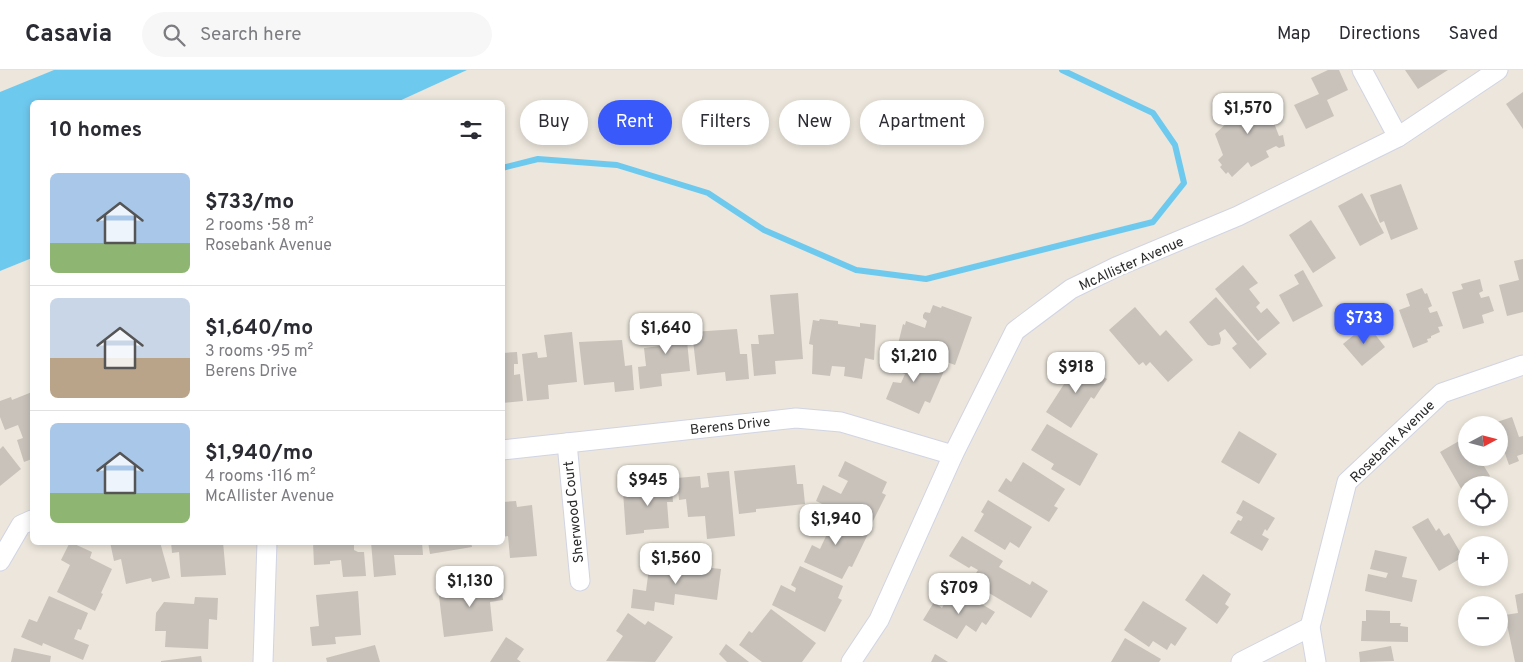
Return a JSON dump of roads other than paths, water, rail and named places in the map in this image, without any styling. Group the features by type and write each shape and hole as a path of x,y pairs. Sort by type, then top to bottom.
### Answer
{"street":[{"path":"1362,70 1398,137"},
{"name":"McAllister Avenue","path":"851,662 879,620 953,454 1015,331 1071,289 1116,267 1238,216 1398,137 1498,70"},
{"name":"Rosebank Avenue","path":"1316,662 1310,627 1347,482 1442,393 1523,365"},
{"name":"Berens Drive","path":"505,450 796,418 841,422 953,454"},
{"name":"Sherwood Court","path":"567,443 580,581"},
{"path":"0,561 21,525 30,521"},
{"path":"263,662 267,545"},
{"path":"1242,662 1310,627"}],"water":[{"path":"54,70 467,70 401,100 30,100 30,259 0,271 0,92"}],"waterway":[{"path":"505,167 538,159 617,165 708,193 764,230 856,270 926,279 1153,222 1184,183 1175,145 1153,113 1062,70"}]}
